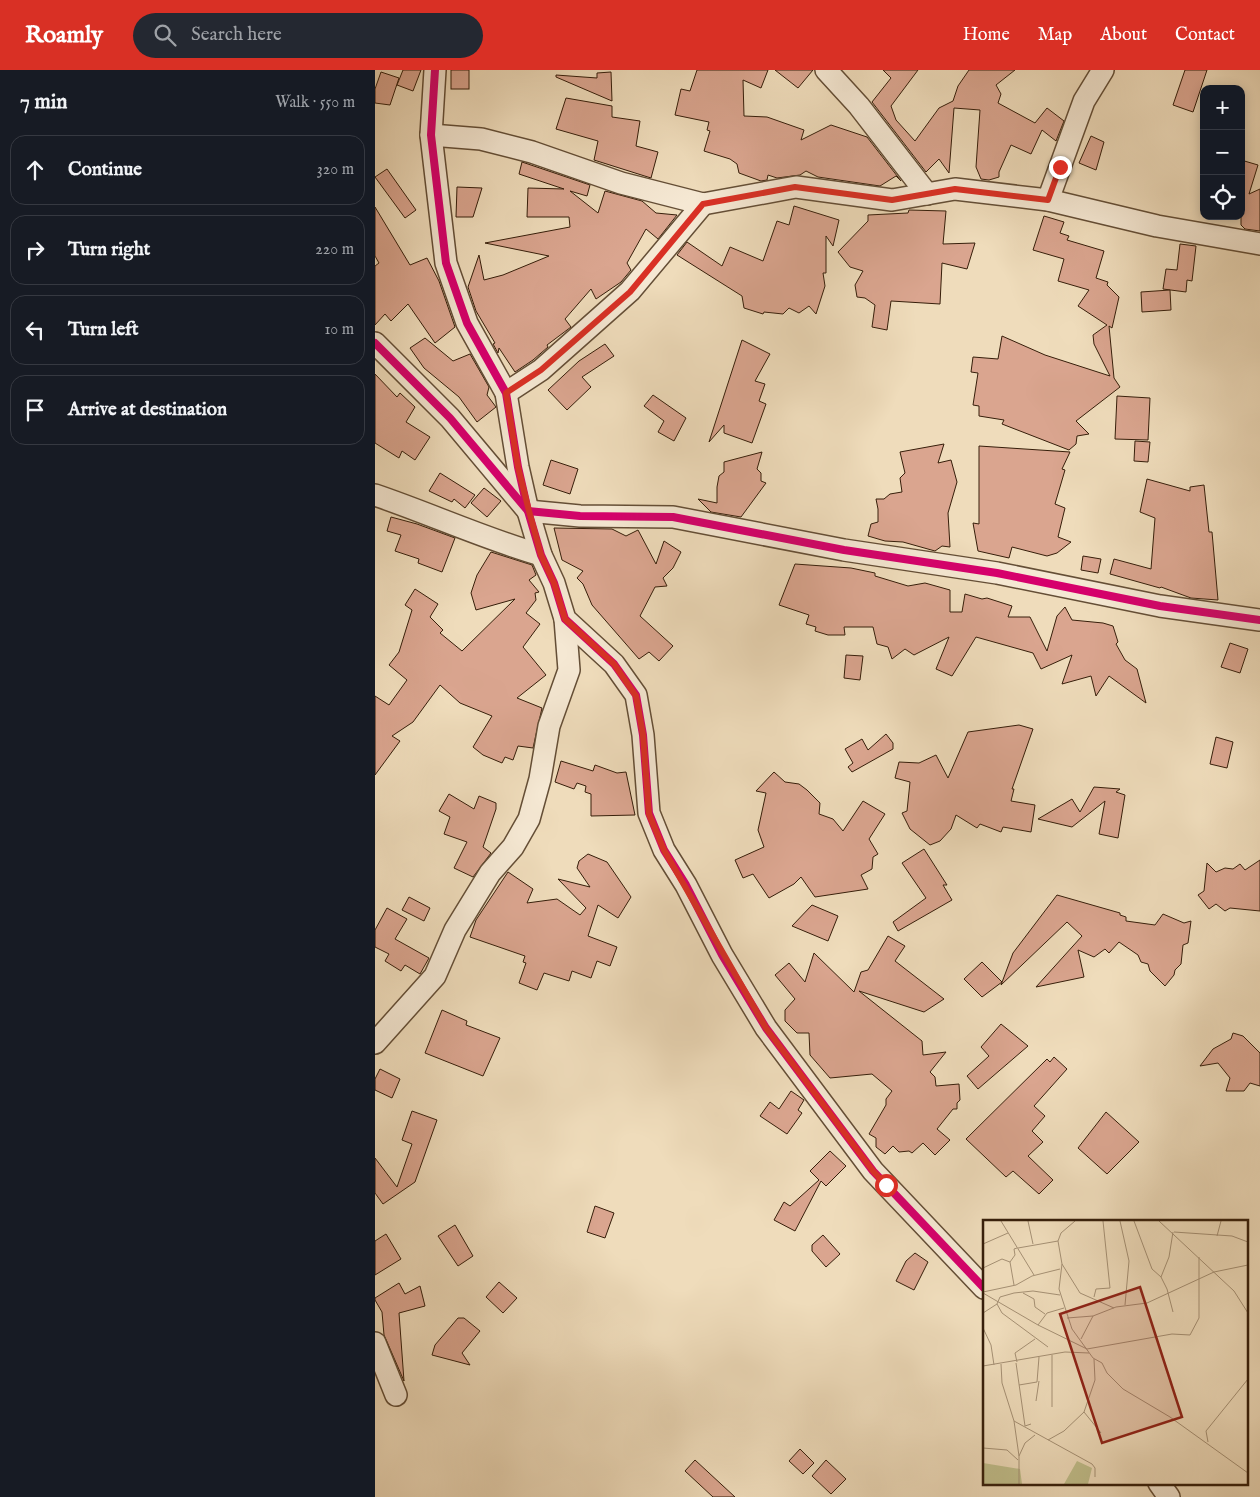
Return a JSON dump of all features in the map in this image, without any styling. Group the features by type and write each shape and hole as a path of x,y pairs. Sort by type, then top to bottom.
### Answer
{"street":[{"path":"375,1043 435,976 455,930 490,873 513,848 529,819 540,779 549,726 569,670 565,619 554,583 541,555 529,511 518,467 506,393 467,323 447,263 431,135 435,70"},
{"path":"826,70 859,106 927,194"},
{"path":"1048,200 1084,101 1103,70"},
{"path":"431,135 481,139 498,143 532,152 621,183 703,204 795,187 892,200 955,189 1048,200 1157,226 1260,244"},
{"path":"506,393 541,370 630,292 703,204"},
{"path":"375,343 450,418 529,511 580,516 673,517 844,550 997,573 1160,606 1260,620"},
{"path":"375,495 436,516 496,542 541,555"},
{"path":"565,619 614,664 636,696 643,735 649,814 664,850 766,1028 873,1171 983,1287"},
{"path":"375,1343 395,1395"},
{"path":"1160,1484 1169,1497"}],"building":[{"path":"403,70 421,70 413,91 397,85"},
{"path":"451,70 469,70 469,89 451,89"},
{"path":"697,70 768,70 761,88 743,80 744,116 767,117 804,130 801,140 831,125 867,137 901,181 896,176 880,186 818,177 806,171 800,175 777,178 768,175 767,180 761,181 739,173 737,164 730,159 704,151 710,131 707,130 709,122 675,115 681,89 690,91"},
{"path":"775,70 813,70 798,88"},
{"path":"883,70 918,70 891,106 896,120 915,141 939,108 953,101 958,86 969,70 1015,70 996,85 1001,94 998,103 1035,123 1047,108 1064,121 1056,141 1042,130 1031,154 1011,145 999,172 999,177 989,180 981,179 976,167 980,110 954,108 949,173 939,159 926,172 872,102 891,78"},
{"path":"1185,70 1207,70 1202,85 1200,85 1200,91 1193,112 1173,105"},
{"path":"381,72 399,78 390,105 375,103 375,89"},
{"path":"611,72 612,101 556,77 556,75 597,78 597,73"},
{"path":"566,98 612,106 612,117 640,121 636,146 658,152 651,178 594,160 598,141 556,129"},
{"path":"1091,136 1104,142 1096,170 1079,163"},
{"path":"1245,161 1258,165 1249,194 1260,189 1260,231 1245,229 1241,225 1241,220 1245,220"},
{"path":"522,162 590,185 587,196 570,191 598,213 605,191 642,201 656,213 677,215 658,239 646,229 627,263 631,270 621,282 596,299 591,289 565,319 571,327 547,345 548,347 533,360 515,372 499,348 498,353 493,344 495,343 476,311 468,287 479,255 484,280 503,275 549,256 485,243 570,227 569,217 527,217 528,188 564,189 519,174"},
{"path":"387,169 416,210 405,218 375,177"},
{"path":"457,187 482,188 473,217 456,217"},
{"path":"794,206 839,220 833,246 826,236 826,273 823,273 825,286 816,314 809,306 799,313 789,308 783,314 764,312 763,314 744,308 742,296 677,255 687,242 722,266 730,247 763,261 777,221 789,225"},
{"path":"375,207 410,265 427,258 439,281 455,327 435,343 408,304 391,321 385,314 375,325 375,266 379,263 375,256"},
{"path":"909,210 946,211 943,244 975,243 967,269 942,263 940,304 891,301 887,330 872,327 875,305 865,298 857,297 855,285 863,271 850,267 838,252 868,221 868,215 908,213"},
{"path":"1044,216 1064,222 1060,233 1069,236 1067,240 1104,251 1096,278 1108,282 1107,285 1119,297 1112,328 1109,326 1114,378 1120,387 1076,421 1089,434 1077,436 1076,444 1069,450 1002,424 1004,420 979,416 979,406 973,405 978,373 971,372 973,357 998,359 1002,336 1045,355 1110,376 1094,344 1093,335 1107,325 1078,306 1089,290 1058,281 1064,259 1033,250"},
{"path":"1180,244 1196,246 1192,281 1187,280 1186,292 1163,289 1166,269 1177,270"},
{"path":"1170,290 1171,310 1142,312 1141,292"},
{"path":"425,338 453,361 470,354 489,387 487,395 496,407 477,422 459,397 424,368 410,348"},
{"path":"742,340 770,354 755,381 765,384 759,401 766,404 752,443 724,433 724,425 709,442"},
{"path":"605,344 614,356 582,377 591,387 567,410 548,390 579,361"},
{"path":"375,374 397,397 400,393 415,407 406,422 430,437 415,460 402,451 399,458 375,443"},
{"path":"653,395 686,418 674,441 658,432 664,421 644,406"},
{"path":"1117,396 1150,398 1148,440 1115,439"},
{"path":"1135,441 1150,442 1148,462 1134,461"},
{"path":"944,444 938,463 951,460 957,482 948,513 950,547 942,546 935,551 903,542 885,541 868,536 871,524 878,522 876,499 884,499 890,494 902,492 900,478 905,473 900,452"},
{"path":"979,446 1070,452 1062,469 1065,470 1055,504 1065,508 1058,537 1071,542 1057,553 1047,556 1012,547 1009,558 978,551 973,523 979,524"},
{"path":"762,452 757,469 761,473 761,481 766,483 741,517 711,512 698,499 717,503 717,487 719,476 724,472 724,462"},
{"path":"551,460 578,469 570,494 543,485"},
{"path":"440,473 475,495 465,508 454,499 452,502 429,491"},
{"path":"1147,479 1190,491 1190,487 1204,485 1209,532 1212,532 1218,600 1191,598 1161,587 1110,574 1114,559 1151,569 1155,518 1140,512"},
{"path":"484,488 501,501 487,517 471,503"},
{"path":"391,517 455,538 442,572 418,563 419,559 395,551 401,535 387,531"},
{"path":"554,528 612,529 626,536 638,530 656,564 664,541 681,552 673,568 663,578 667,586 655,587 640,616 673,646 659,661 649,652 639,659 592,605 583,584 577,578 583,571 562,560"},
{"path":"491,552 532,565 536,575 529,580 539,592 535,593 536,600 526,613 540,624 523,647 546,675 517,698 542,708 533,748 518,746 513,760 505,757 502,763 483,755 473,747 492,716 460,703 440,685 413,722 392,736 400,741 375,775 375,696 389,705 407,680 389,665 399,652 412,610 405,605 415,589 438,604 430,617 443,630 440,633 462,651 515,599 476,610 471,593 477,575"},
{"path":"1083,556 1101,559 1098,573 1081,570"},
{"path":"795,564 851,568 875,573 875,576 908,586 925,583 950,590 950,612 962,612 965,594 982,599 987,598 1012,606 1008,617 1030,617 1047,651 1057,616 1065,607 1072,620 1103,623 1113,626 1118,642 1116,644 1125,660 1137,669 1146,703 1109,676 1096,696 1091,676 1062,684 1072,655 1041,669 1033,653 976,637 952,676 936,669 949,637 914,655 905,649 892,659 888,647 877,644 873,627 844,627 845,635 828,635 815,631 816,627 806,624 809,615 779,605"},
{"path":"1230,643 1248,649 1240,673 1221,667"},
{"path":"846,655 863,656 860,680 844,678"},
{"path":"1019,725 1033,729 1012,789 1014,789 1011,801 1035,805 1031,832 1003,827 1001,832 980,824 977,828 956,815 951,829 940,841 930,845 910,829 902,813 907,811 910,782 895,778 899,762 919,763 936,755 948,778 968,732"},
{"path":"886,734 893,743 893,749 852,772 848,767 853,763 845,749 862,739 868,750"},
{"path":"1216,737 1233,742 1227,768 1210,764"},
{"path":"561,761 593,771 595,765 617,773 626,772 635,815 591,816 591,794 585,792 586,786 577,783 574,789 555,782"},
{"path":"774,772 785,782 799,784 807,790 820,803 819,814 833,819 843,831 863,801 885,814 869,839 878,854 873,857 872,869 861,875 868,889 815,897 801,877 794,884 769,898 753,874 743,878 735,860 764,847 758,830 766,793 756,791"},
{"path":"1094,787 1120,789 1116,792 1125,795 1118,838 1099,834 1105,801 1072,827 1038,819 1072,799 1080,812"},
{"path":"449,794 474,809 479,796 496,803 496,809 483,847 491,853 473,877 454,868 467,842 444,834 450,817 439,811"},
{"path":"924,849 947,885 943,885 952,900 898,931 893,922 926,898 902,863"},
{"path":"588,854 607,862 631,897 618,918 598,905 588,936 617,947 610,966 597,961 591,978 572,971 569,981 544,973 537,990 519,983 526,963 523,962 525,956 470,937 476,920 508,872 533,889 527,903 557,899 580,915 586,908 558,879 590,887 577,868 579,861"},
{"path":"1260,860 1260,911 1230,908 1225,911 1216,904 1209,909 1198,895 1204,891 1207,863 1216,872 1225,868 1233,869 1240,864 1245,870"},
{"path":"1057,895 1120,913 1120,915 1126,917 1126,921 1155,925 1163,914 1184,923 1191,921 1188,943 1183,945 1181,964 1165,986 1150,971 1148,964 1141,962 1138,955 1119,942 1109,953 1105,949 1094,957 1078,950 1084,977 1036,987 1082,936 1067,922 1001,985 1013,953"},
{"path":"409,897 430,908 424,921 402,910"},
{"path":"812,905 838,916 828,941 792,926"},
{"path":"387,908 407,919 395,939 429,958 420,974 405,965 401,971 385,961 389,954 375,947 375,930"},
{"path":"888,936 905,946 895,961 944,999 924,1012 859,991 922,1041 923,1055 946,1052 930,1072 935,1077 936,1086 959,1084 960,1100 957,1103 957,1109 953,1109 937,1129 950,1140 935,1155 923,1143 912,1153 909,1151 899,1152 893,1146 885,1154 876,1147 876,1138 869,1134 886,1105 886,1099 892,1091 872,1074 830,1078 810,1055 809,1033 797,1033 785,1021 785,1010 795,999 775,975 789,963 805,982 814,953 854,992 861,972 868,970"},
{"path":"982,962 1002,982 982,997 964,979"},
{"path":"442,1010 467,1021 466,1025 500,1038 483,1076 425,1053"},
{"path":"1001,1024 1028,1046 978,1089 967,1076 989,1056 981,1047"},
{"path":"1233,1033 1243,1036 1260,1053 1260,1086 1250,1083 1244,1091 1226,1091 1230,1078 1218,1063 1200,1066 1213,1049 1231,1039"},
{"path":"1054,1057 1067,1069 1034,1106 1045,1116 1032,1131 1043,1142 1028,1156 1053,1180 1039,1194 1013,1171 1006,1177 966,1139 1047,1059 1050,1062"},
{"path":"380,1069 400,1079 392,1098 375,1090 375,1079"},
{"path":"791,1091 804,1100 798,1110 802,1113 787,1134 760,1116 770,1102 779,1109"},
{"path":"412,1111 437,1120 415,1182 383,1204 375,1193 375,1158 397,1187 412,1144 402,1140"},
{"path":"1106,1112 1139,1142 1107,1174 1078,1148"},
{"path":"830,1151 846,1166 826,1186 821,1181 795,1231 774,1220 784,1202 790,1206 819,1180 810,1171"},
{"path":"595,1206 614,1213 605,1238 587,1232"},
{"path":"455,1225 473,1256 458,1266 438,1236"},
{"path":"386,1234 401,1259 375,1275 375,1241"},
{"path":"823,1235 840,1254 826,1267 812,1251 812,1245"},
{"path":"915,1253 928,1262 914,1290 896,1281 906,1261"},
{"path":"499,1282 517,1298 503,1313 486,1297"},
{"path":"399,1283 405,1294 420,1286 425,1306 399,1313 404,1381 384,1335 382,1312 375,1300 375,1298"},
{"path":"458,1318 464,1318 480,1331 462,1353 470,1365 432,1355 435,1345"},
{"path":"800,1449 814,1463 803,1474 789,1461"},
{"path":"695,1460 735,1497 713,1497 685,1471"},
{"path":"826,1460 846,1479 831,1494 812,1476"}],"cycle path":[{"path":"435,70 431,135 446,263 467,323 506,393 518,467 528,511 541,555 554,583 565,619 614,664 636,695 643,735 649,813 664,850 686,885 722,955 766,1028 873,1171 983,1287"},
{"path":"375,343 450,418 528,511 580,516 673,517 844,550 997,573 1160,606 1260,620"}],"route":[{"path":"886,1185 873,1171 766,1028 722,955 686,885 664,850 649,814 643,735 636,696 614,664 565,619 554,583 541,555 529,511 518,467 506,393 541,370 630,292 703,204 795,187 892,200 955,189 1048,200 1060,167"}]}
